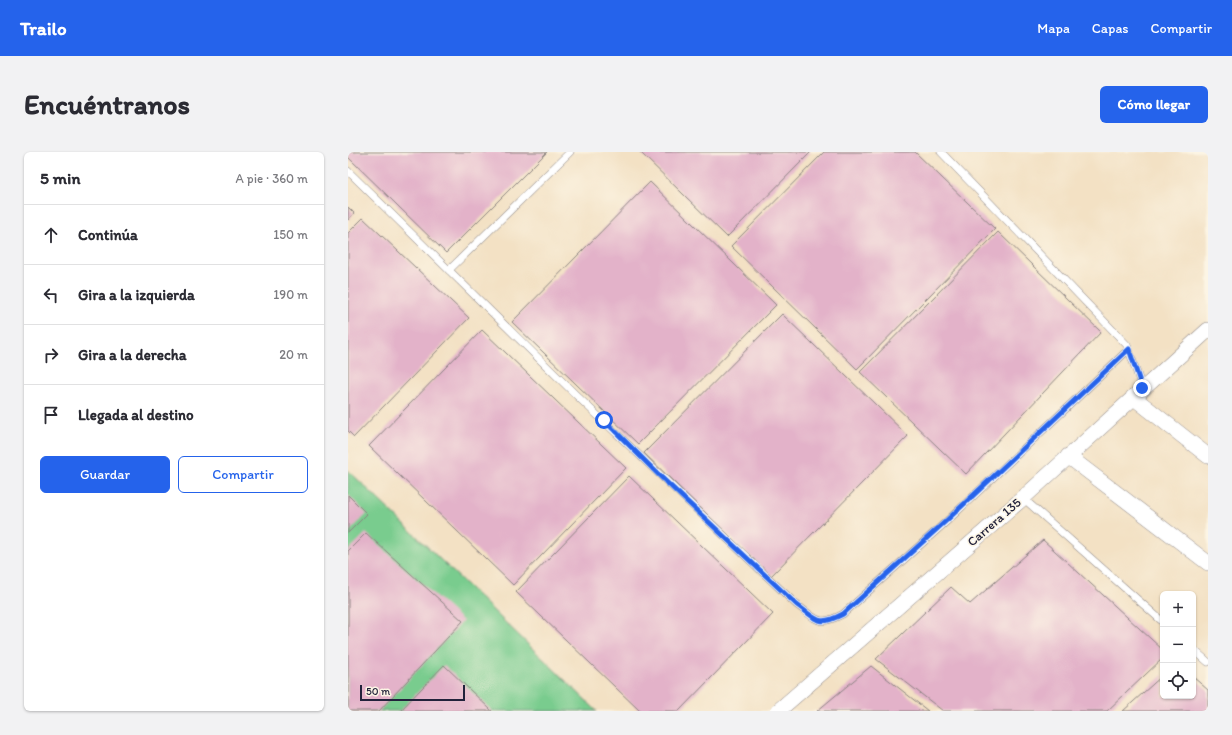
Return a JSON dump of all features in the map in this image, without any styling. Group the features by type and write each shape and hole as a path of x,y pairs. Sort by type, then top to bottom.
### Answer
{"street":[{"name":"Carrera 135","path":"778,711 1022,498 1207,331"},
{"path":"1138,392 1208,456"},
{"path":"1068,456 1208,563"}],"lane":[{"path":"449,270 570,152"},
{"path":"941,152 1122,340 1129,349 1138,392"},
{"path":"348,171 661,477 797,605 820,622 829,622 843,614 947,520 1129,349"},
{"path":"1022,498 1160,619"},
{"path":"1196,652 1208,662"}],"green space":[{"path":"348,470 597,711 348,711"}],"building":[{"path":"348,152 547,152 446,253 348,157"},
{"path":"640,152 811,152 727,237"},
{"path":"824,152 915,152 995,229 857,369 731,246"},
{"path":"650,182 776,305 638,444 512,322"},
{"path":"348,207 354,213 348,220"},
{"path":"363,218 469,318 354,437 348,431 348,233"},
{"path":"998,232 1101,332 966,474 860,372"},
{"path":"782,314 908,436 771,576 644,453"},
{"path":"482,330 626,468 513,585 369,446"},
{"path":"629,476 773,614 679,711 640,711 516,592"},
{"path":"348,495 367,514 348,533"},
{"path":"366,533 463,621 379,711 348,711 348,551"},
{"path":"1043,540 1160,647 1160,661 1107,711 943,711 876,659 951,587 970,604"},
{"path":"444,665 492,711 400,711"},
{"path":"871,666 928,711 817,711"},
{"path":"1160,678 1160,699 1196,699 1196,680 1208,690 1208,711 1123,711"}],"route":[{"path":"604,420 661,477 797,605 820,622 829,622 843,614 947,520 1129,349 1142,388"}]}
